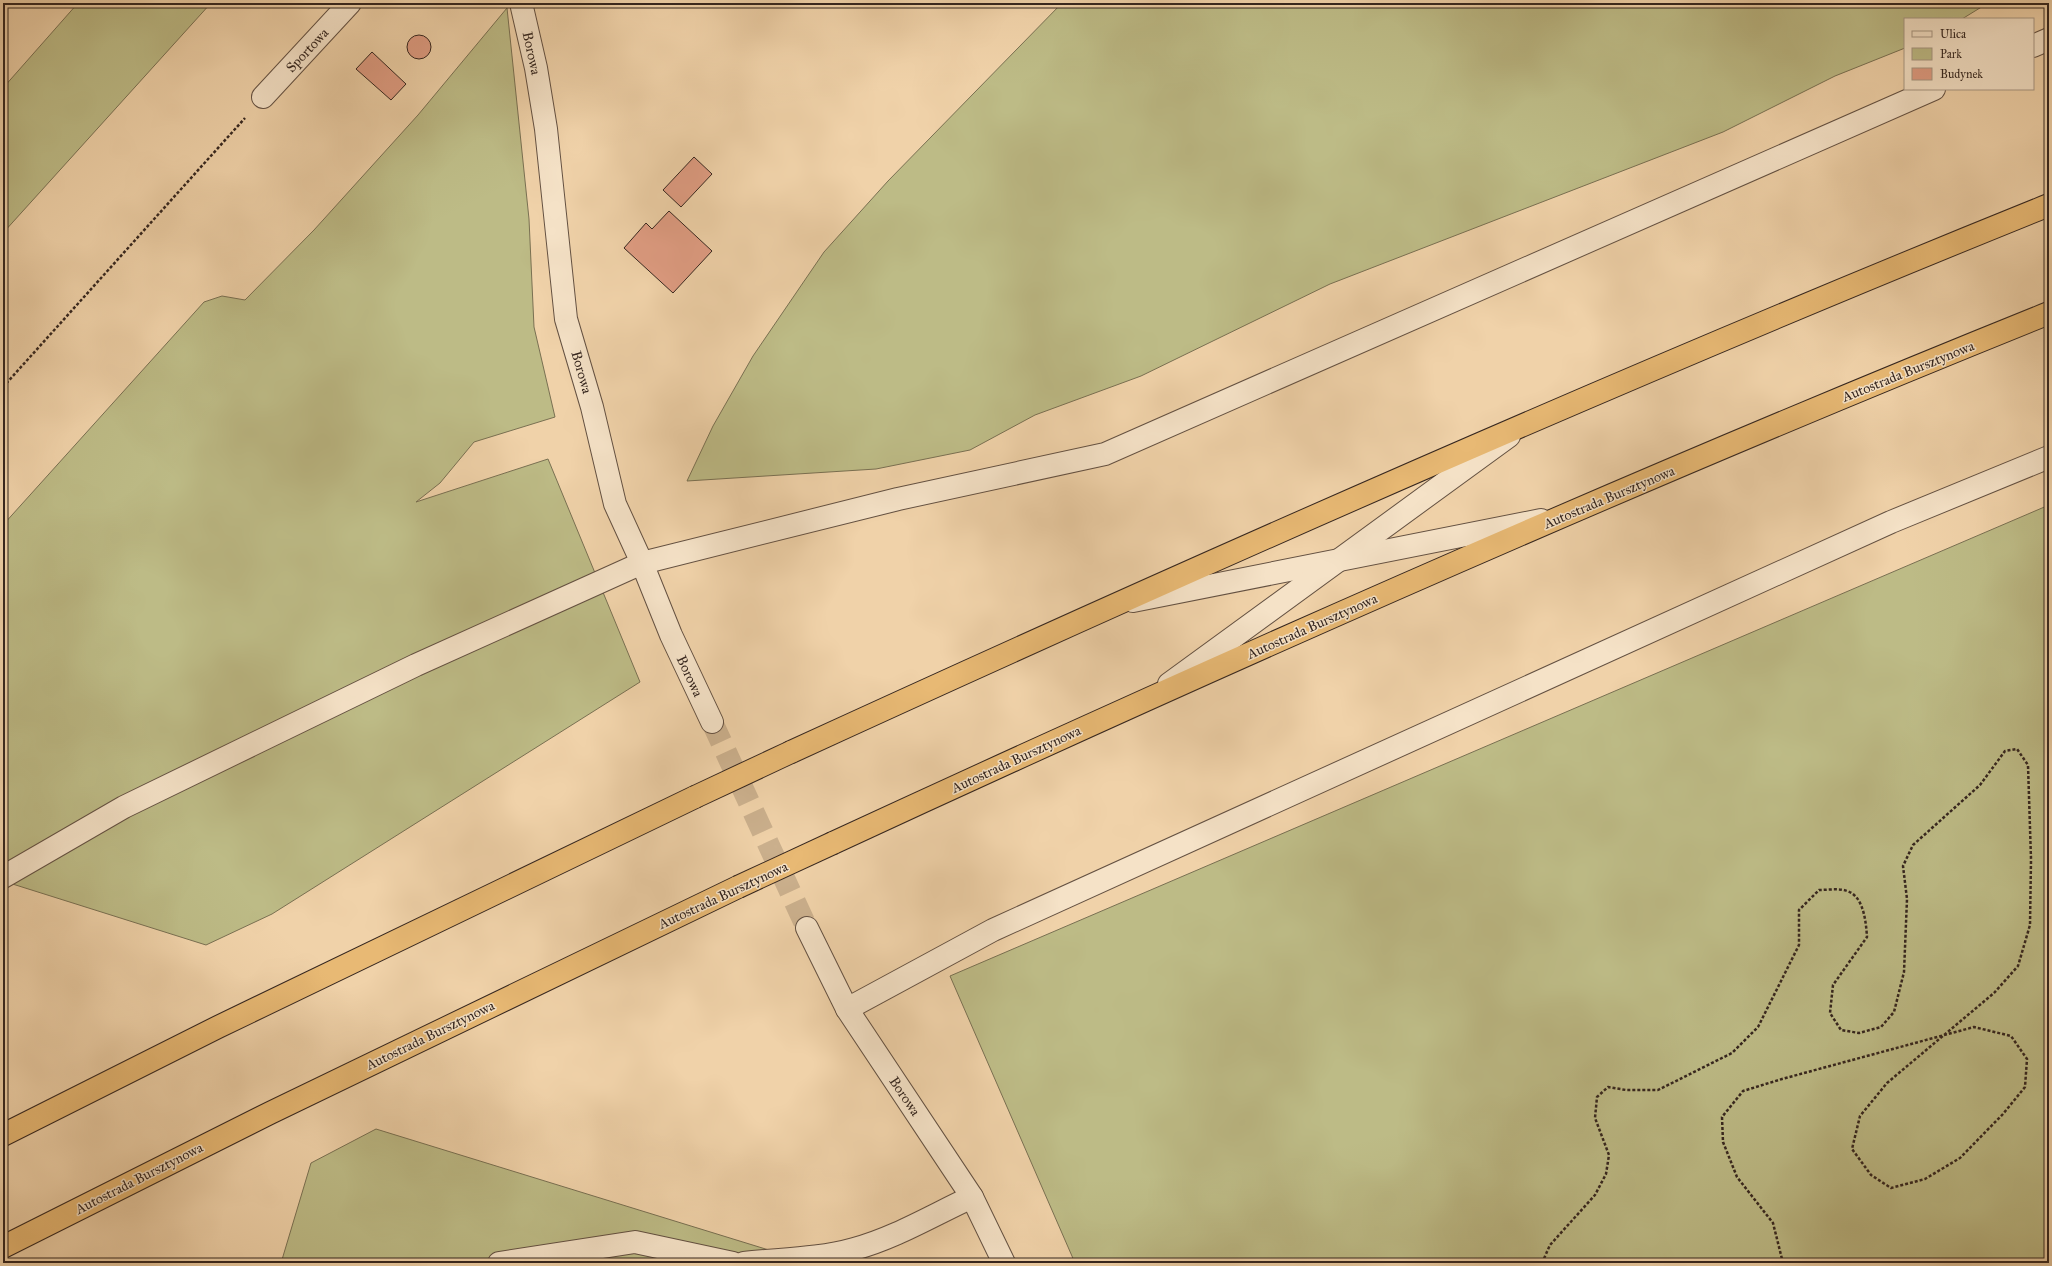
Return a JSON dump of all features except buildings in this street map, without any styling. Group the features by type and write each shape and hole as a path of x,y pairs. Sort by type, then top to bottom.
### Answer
{"highway":[{"path":"3,1135 225,1023 695,797 1112,606 1527,423 2049,205"},
{"name":"Autostrada Bursztynowa","path":"3,1247 263,1116 834,842 1152,697 1566,516 2049,313"}],"street":[{"name":"Sportowa","path":"264,97 350,3"},
{"name":"Borowa","path":"521,3 536,68 546,128 566,319 592,407 615,504 642,563 670,635 712,722"},
{"path":"2034,46 2049,39"},
{"path":"3,877 131,804 416,665 642,563 898,499 1105,454 1932,90"},
{"path":"1152,697 1527,423"},
{"path":"847,1009 993,930 1891,522 2049,457"},
{"path":"1112,606 1566,516"},
{"name":"Borowa","path":"807,928 847,1009 972,1197 1004,1263"},
{"path":"744,1263 839,1253 855,1249 891,1236 972,1197"},
{"path":"498,1263 635,1242 733,1263"}],"path":[{"path":"3,387 264,97"},
{"path":"1542,1263 1550,1245 1595,1195 1606,1174 1609,1155 1595,1118 1597,1097 1608,1087 1626,1090 1658,1090 1732,1053 1758,1027 1799,945 1799,910 1819,890 1848,891 1857,899 1865,916 1867,937 1833,985 1830,1014 1841,1030 1859,1033 1881,1027 1894,1012 1904,972 1907,899 1903,866 1913,845 1980,785 2005,751 2017,749 2028,765 2032,859 2030,925 2018,966 1994,993 1945,1035 1887,1084 1860,1116 1852,1150 1871,1175 1891,1188 1925,1179 1960,1158 2003,1114 2025,1087 2027,1058 2011,1036 1974,1027 1945,1035 1743,1091 1722,1117 1723,1142 1737,1177 1773,1223 1784,1263"}],"green space":[{"path":"78,3 211,3 3,233 3,88"},
{"path":"1062,3 1988,3 1964,18 1904,18 1904,48 1835,76 1723,132 1330,284 1141,376 1035,415 970,450 876,469 687,481 713,426 753,356 824,252 888,181"},
{"path":"507,8 529,219 534,327 555,417 474,442 440,483 416,502 548,459 640,682 272,914 206,945 3,881 3,525 204,302 222,296 245,300 314,230 418,115"},
{"path":"2049,505 2049,1263 1075,1263 950,976"},
{"path":"376,1129 811,1263 281,1263 311,1163"}],"tunnel":[{"path":"712,722 807,928"}]}
